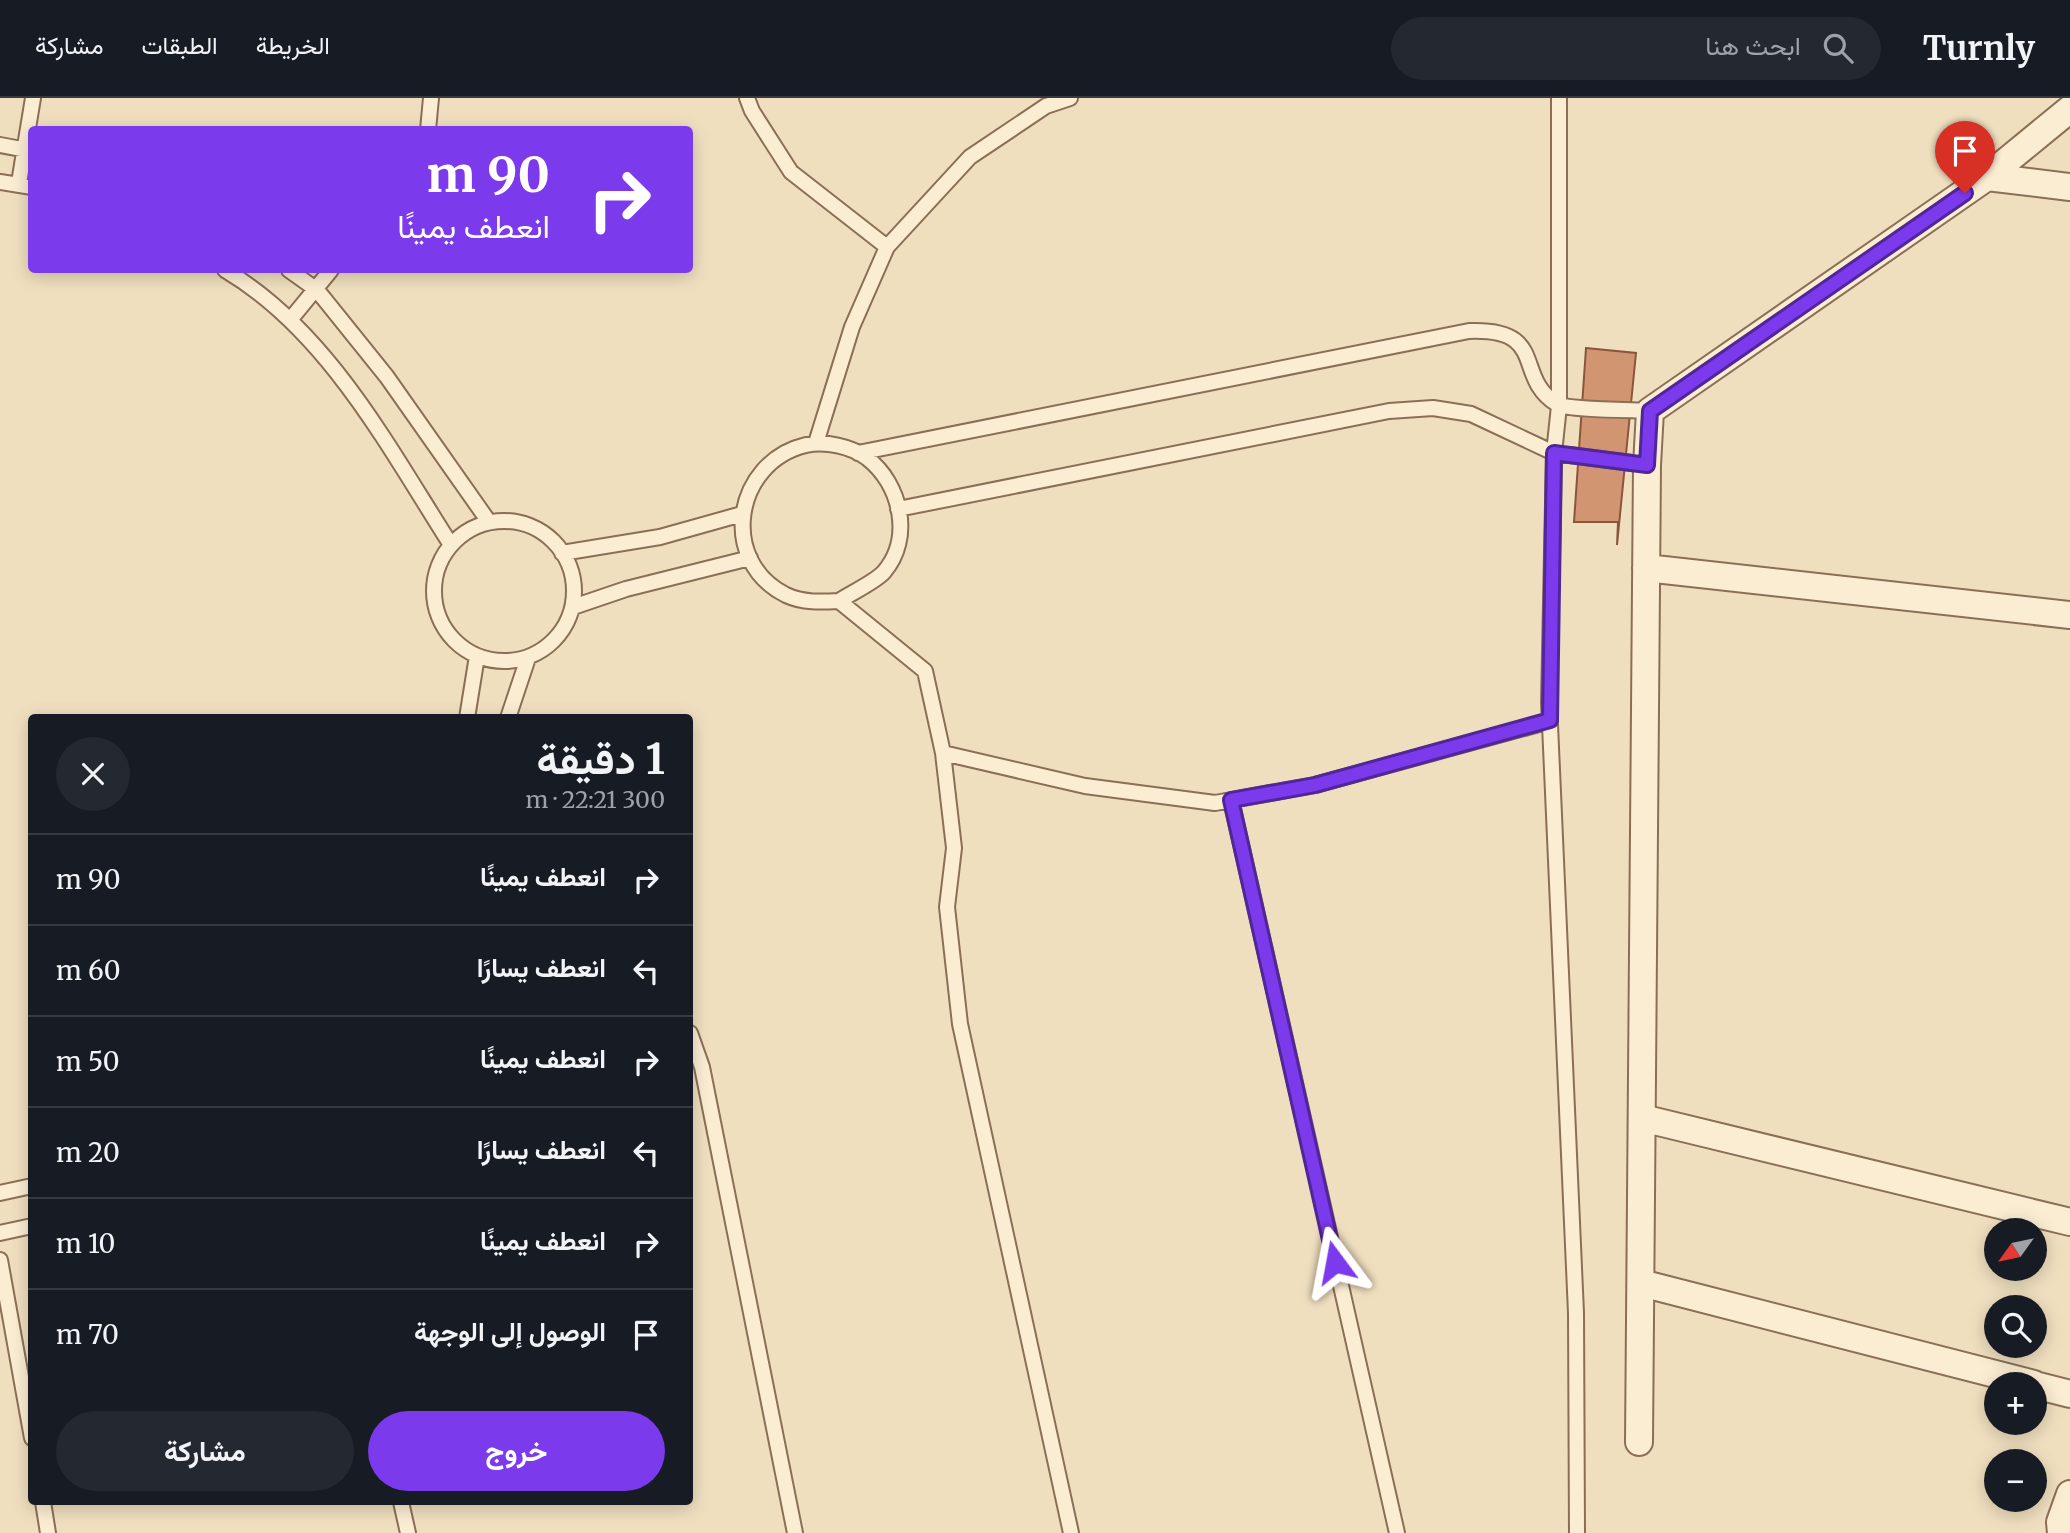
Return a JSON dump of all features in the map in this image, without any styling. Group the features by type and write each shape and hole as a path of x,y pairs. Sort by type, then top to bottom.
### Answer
{"street":[{"path":"1639,1442 1647,465 1650,411 1987,177 2070,109"},
{"path":"1987,177 2070,187"},
{"path":"1647,568 2070,615"},
{"path":"1642,1118 2070,1222"},
{"path":"1641,1283 1987,1372"},
{"path":"2047,1388 2070,1394"},
{"path":"2061,1533 2060,1522 2070,1494"}],"lane":[{"path":"30,126 33,98"},
{"path":"428,126 431,98"},
{"path":"747,98 752,111 792,172 887,247"},
{"path":"816,443 852,327 887,247 970,157 1045,102 1070,98"},
{"path":"1559,98 1559,406 1554,453 1550,720 1576,1313 1577,1533"},
{"path":"0,145 28,150 25,185 0,182"},
{"path":"231,273 290,320 358,399 451,545"},
{"path":"293,273 317,290 387,377 489,522"},
{"path":"290,320 329,273"},
{"path":"858,453 1469,331 1491,330 1507,334 1517,341 1545,394 1559,406 1650,411"},
{"path":"898,509 1389,411 1433,408 1471,414 1554,453 1647,465"},
{"path":"816,443 842,446 858,453 884,474 897,498 901,524 896,550 883,573 839,601 812,602 787,595 765,579 750,558 743,536 742,514 752,482 769,462 792,449 816,443"},
{"path":"562,553 660,537 742,514"},
{"path":"512,521 534,528 553,541 567,560 574,583 573,607 564,628 548,646 528,657 504,662 477,656 461,646 446,630 436,609 435,586 439,564 451,545 468,531 489,522 512,521"},
{"path":"573,607 626,589 750,558"},
{"path":"839,601 925,671 943,753 954,848 947,907 960,1024 1071,1533"},
{"path":"468,714 477,656"},
{"path":"509,714 528,657"},
{"path":"943,753 1085,786 1215,803 1315,785 1550,720"},
{"path":"1231,800 1397,1533"},
{"path":"693,1042 702,1067 795,1533"},
{"path":"0,1193 28,1187"},
{"path":"0,1233 28,1227"},
{"path":"0,1260 28,1416"},
{"path":"43,1505 48,1533"},
{"path":"402,1505 408,1533"}],"building":[{"path":"1586,348 1636,353 1617,545 1618,522 1574,522"}],"route":[{"path":"1335,1262 1231,800 1315,785 1550,720 1554,453 1647,465 1650,411 1965,193"}]}
